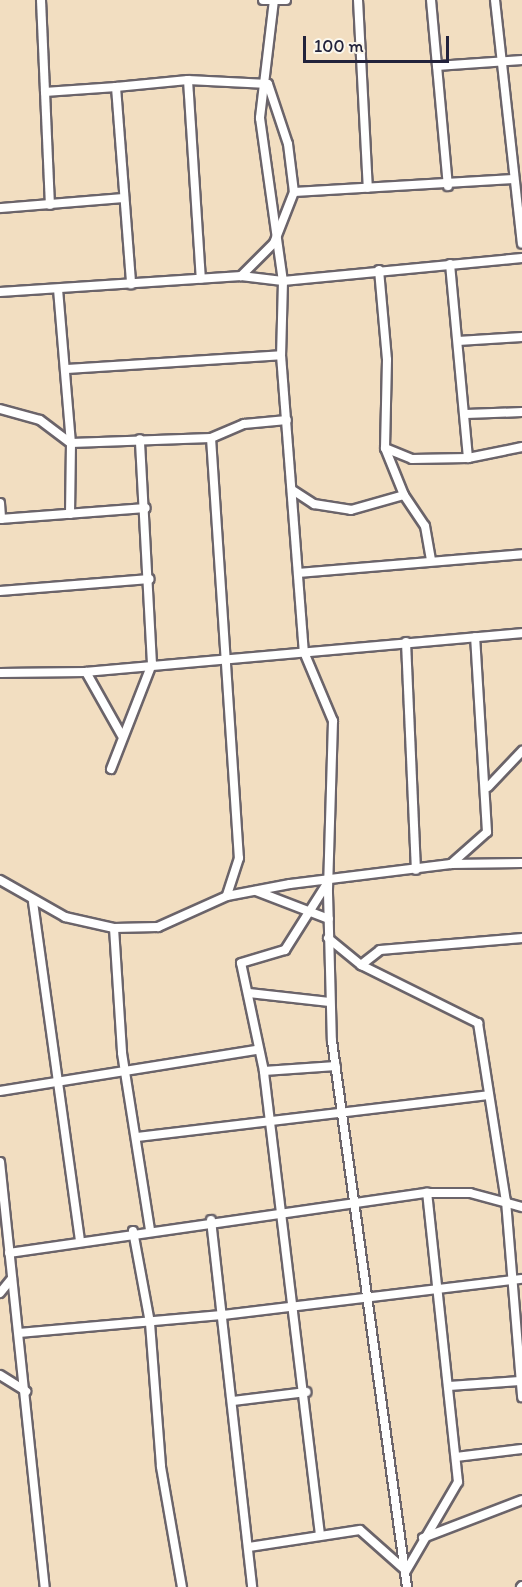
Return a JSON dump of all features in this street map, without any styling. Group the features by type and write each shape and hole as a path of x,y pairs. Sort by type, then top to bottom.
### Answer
{"street":[{"path":"41,0 50,205"},
{"path":"263,0 286,0"},
{"path":"274,0 268,84 260,118 273,193 274,243 283,280 281,355 294,491 304,652 333,721 328,881 329,1002 352,1203 367,1294 407,1587"},
{"path":"358,0 368,188"},
{"path":"431,0 448,186"},
{"path":"495,0 522,244"},
{"path":"437,66 522,60"},
{"path":"45,92 188,80 268,84"},
{"path":"188,80 201,279"},
{"path":"242,276 274,243 294,192 288,144 268,84"},
{"path":"116,87 131,284"},
{"path":"294,192 448,186 514,179"},
{"path":"0,208 123,198"},
{"path":"0,292 242,276 283,280 522,258"},
{"path":"450,264 466,414 468,459"},
{"path":"379,270 387,360 385,448 404,495 425,526 431,560"},
{"path":"58,289 67,369 71,443 70,514"},
{"path":"458,342 522,337"},
{"path":"67,369 281,355"},
{"path":"0,410 40,420 71,443 211,438 244,424 287,420"},
{"path":"466,414 522,412"},
{"path":"211,438 228,658 239,868 227,896"},
{"path":"111,769 152,664 150,579 140,439"},
{"path":"385,448 412,459 468,459 522,447"},
{"path":"294,491 314,504 351,510 404,495"},
{"path":"0,503 0,519 146,508"},
{"path":"298,573 522,554"},
{"path":"0,591 150,579"},
{"path":"0,673 86,672 152,664 522,633"},
{"path":"451,864 487,832 488,787 475,637"},
{"path":"405,642 416,870"},
{"path":"86,672 122,736"},
{"path":"488,787 522,751"},
{"path":"0,880 33,902 64,917 114,928 172,924 227,896 254,891 451,864 522,863"},
{"path":"320,1535 306,1392 280,1211 264,1071 256,1050 249,993 241,963 285,950 328,881"},
{"path":"254,891 310,909 329,919"},
{"path":"33,902 60,1079 80,1240"},
{"path":"114,928 124,1069 137,1137 150,1229"},
{"path":"328,938 361,964 478,1023 506,1201 508,1280 522,1397"},
{"path":"361,964 380,951 522,938"},
{"path":"249,993 329,1002"},
{"path":"0,1091 60,1079 256,1050"},
{"path":"264,1071 336,1065"},
{"path":"137,1137 489,1095"},
{"path":"0,1162 4,1239 9,1253 21,1332 45,1587"},
{"path":"9,1253 133,1231 427,1194 470,1193 522,1207"},
{"path":"406,1571 423,1538 457,1487 456,1457 427,1194"},
{"path":"211,1220 252,1587"},
{"path":"133,1231 150,1323 161,1467 182,1587"},
{"path":"0,1293 12,1278"},
{"path":"21,1332 150,1323 367,1294 522,1279"},
{"path":"0,1376 26,1391"},
{"path":"448,1386 520,1381"},
{"path":"233,1401 306,1392"},
{"path":"456,1457 522,1449"},
{"path":"423,1538 522,1500"},
{"path":"249,1547 320,1535 369,1533 406,1571"}]}
